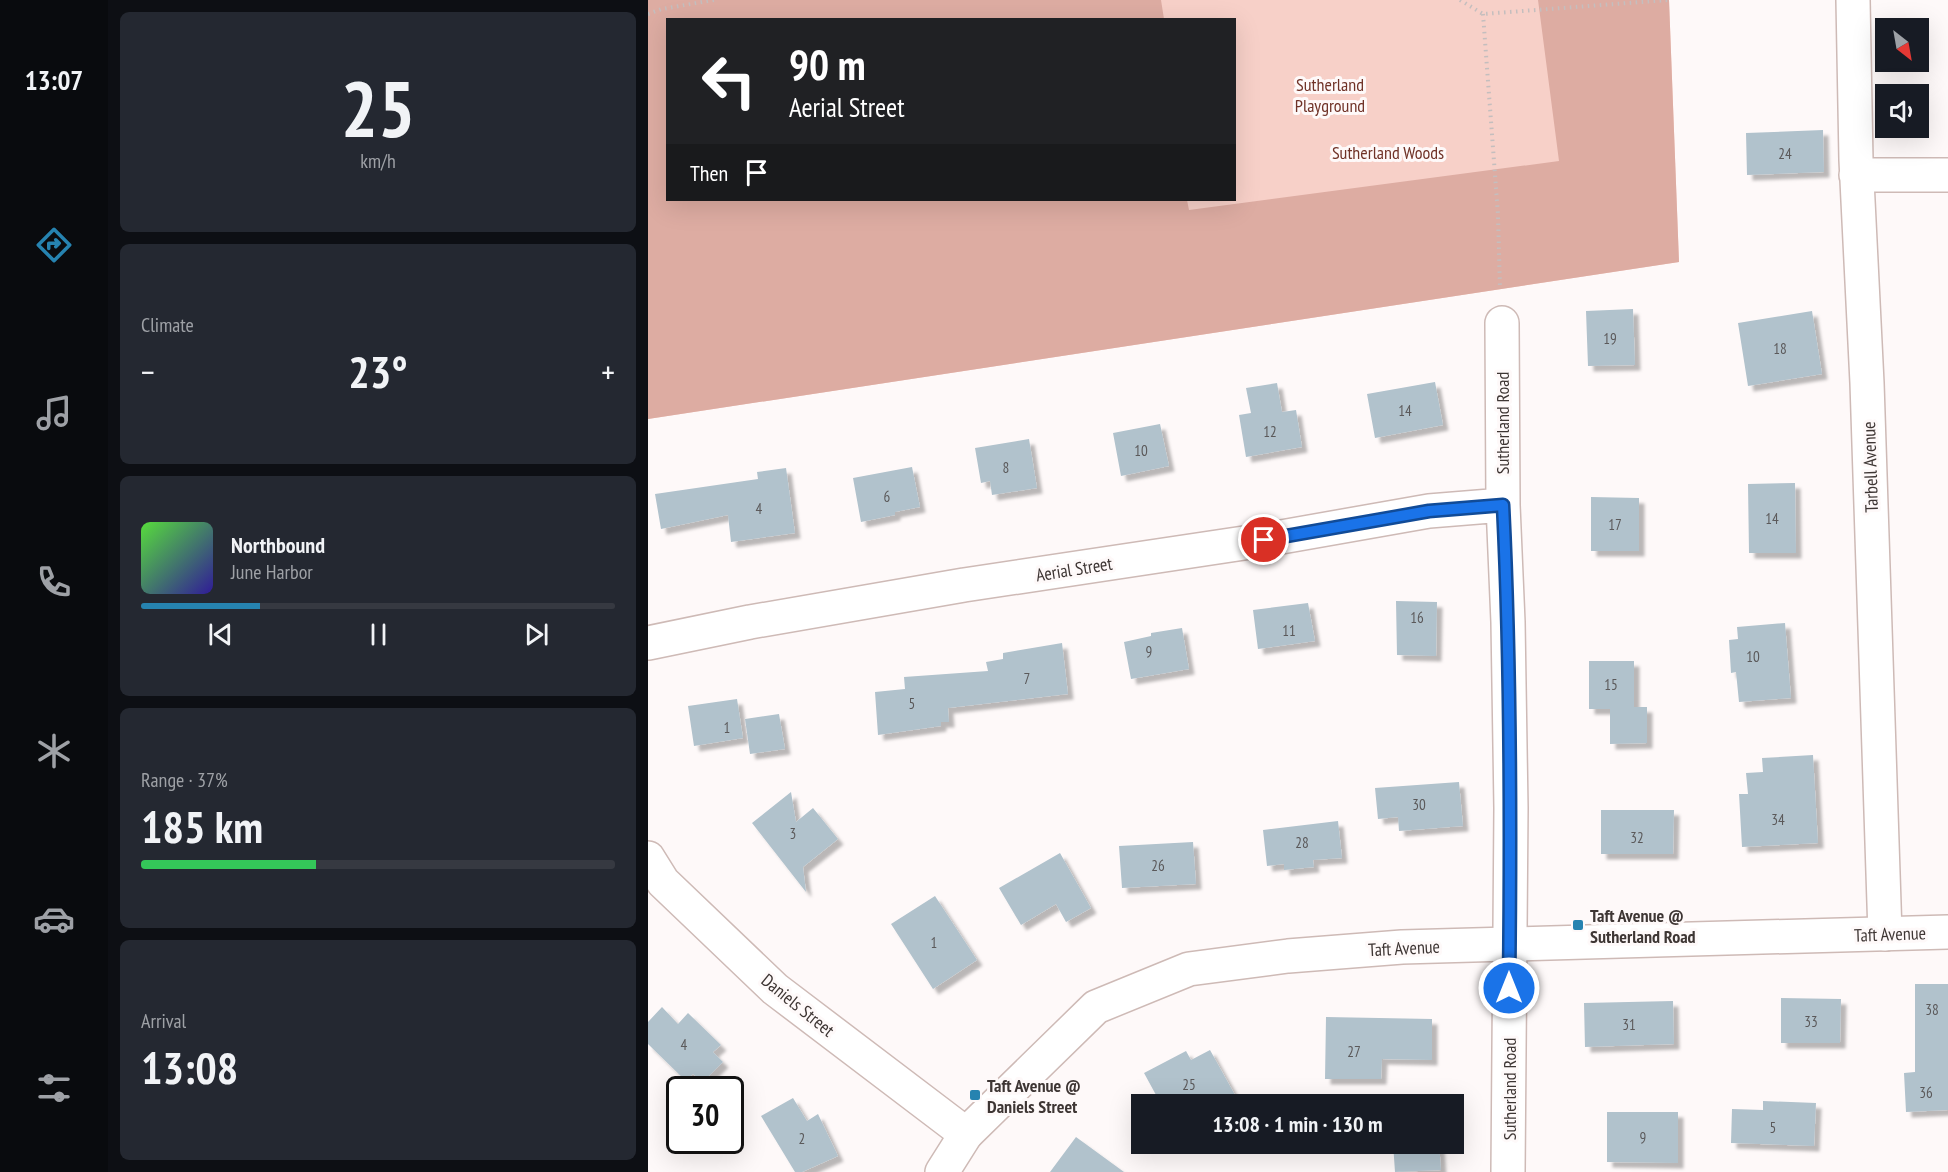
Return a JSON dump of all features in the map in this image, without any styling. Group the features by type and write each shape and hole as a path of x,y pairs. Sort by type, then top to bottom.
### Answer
{"street":[{"name":"Tarbell Avenue","path":"1853,0 1856,175 1867,395 1885,934"},
{"path":"1856,175 1948,175"},
{"name":"Sutherland Road","path":"1502,323 1503,505 1508,622 1510,945 1508,1172"},
{"name":"Aerial Street","path":"648,643 750,622 964,585 1264,540 1429,511 1503,505"},
{"name":"Daniels Street","path":"648,858 663,882 775,989 966,1134"},
{"name":"Taft Avenue","path":"942,1172 966,1134 1096,1007 1189,969 1288,956 1402,947 1948,932"}],"path":[{"path":"648,14 662,9 714,0"},
{"path":"1460,0 1483,14 1668,0"},
{"path":"1483,14 1498,215 1502,323"}],"green space":[{"name":"Sutherland Woods","path":"648,0 1669,0 1679,262 648,419"}],"shaded area":[{"name":"Sutherland Woods","path":"648,0 1161,0 1164,18 666,18 666,201 1187,201 1189,210 1559,161 1538,0 1669,0 1679,262 648,419"}],"building":[{"path":"1823,130 1824,172 1747,175 1746,133"},
{"path":"1633,309 1635,365 1588,366 1586,311"},
{"path":"1812,311 1822,374 1748,386 1738,323"},
{"path":"1435,382 1443,425 1375,438 1367,394"},
{"path":"1277,383 1282,412 1296,410 1302,447 1246,457 1239,415 1251,413 1246,388"},
{"path":"1160,424 1169,466 1121,476 1113,433"},
{"path":"1029,439 1037,488 992,495 990,481 981,483 975,448"},
{"path":"912,467 920,507 861,522 853,478"},
{"path":"786,468 795,533 731,542 728,515 661,529 655,494 758,479 757,472"},
{"path":"1795,483 1796,553 1749,553 1748,484"},
{"path":"1591,497 1639,498 1639,551 1591,551"},
{"path":"1396,601 1437,602 1436,656 1397,655"},
{"path":"1308,603 1315,641 1258,649 1253,610"},
{"path":"1785,623 1791,698 1739,702 1736,672 1731,673 1729,640 1738,639 1737,627"},
{"path":"1182,628 1189,669 1131,679 1124,642 1151,636 1151,633"},
{"path":"1062,643 1068,694 948,708 949,722 941,722 941,726 878,735 875,692 905,689 904,677 988,671 986,662 1003,659 1003,653"},
{"path":"1589,661 1634,661 1634,707 1647,707 1647,743 1610,744 1610,709 1589,709"},
{"path":"737,699 743,738 694,746 688,706"},
{"path":"779,714 785,749 750,754 745,719"},
{"path":"1813,755 1818,843 1742,847 1739,794 1748,794 1746,773 1763,772 1762,758"},
{"path":"1459,782 1463,826 1399,831 1398,817 1378,819 1375,788"},
{"path":"791,792 796,822 813,808 838,839 803,867 806,892 752,823"},
{"path":"1601,810 1674,810 1673,854 1601,854"},
{"path":"1338,821 1342,858 1313,860 1314,867 1284,870 1284,864 1267,866 1263,830"},
{"path":"1193,842 1196,884 1122,888 1119,846"},
{"path":"1060,853 1091,908 1066,922 1056,904 1021,925 999,888"},
{"path":"935,896 977,960 933,989 891,924"},
{"path":"1915,984 1948,984 1948,1110 1906,1112 1904,1073 1915,1072"},
{"path":"1781,998 1841,999 1840,1043 1781,1043"},
{"path":"1673,1001 1674,1044 1585,1047 1584,1003"},
{"path":"662,1007 678,1024 688,1013 721,1045 713,1052 723,1062 709,1076 693,1074 681,1076 648,1044 648,1022"},
{"path":"1326,1017 1432,1019 1432,1060 1382,1059 1381,1079 1325,1079"},
{"path":"1210,1050 1234,1094 1156,1094 1144,1073 1186,1051 1191,1060"},
{"path":"793,1098 807,1121 818,1114 838,1156 802,1172 795,1172 761,1116"},
{"path":"1763,1101 1816,1103 1814,1146 1731,1143 1732,1109 1763,1110"},
{"path":"1607,1112 1678,1112 1678,1163 1607,1162"},
{"path":"1076,1137 1124,1172 1050,1172"},
{"path":"1394,1154 1440,1154 1441,1170 1395,1172"}],"place":[{"name":"Taft Avenue @ Sutherland Road","path":"1578,925"},
{"name":"Taft Avenue @ Daniels Street","path":"975,1095"}],"route":[{"path":"1264,540 1429,511 1503,505 1508,622 1509,988"}],"park label":[{"name":"Sutherland Playground","path":"1330,94"}]}
